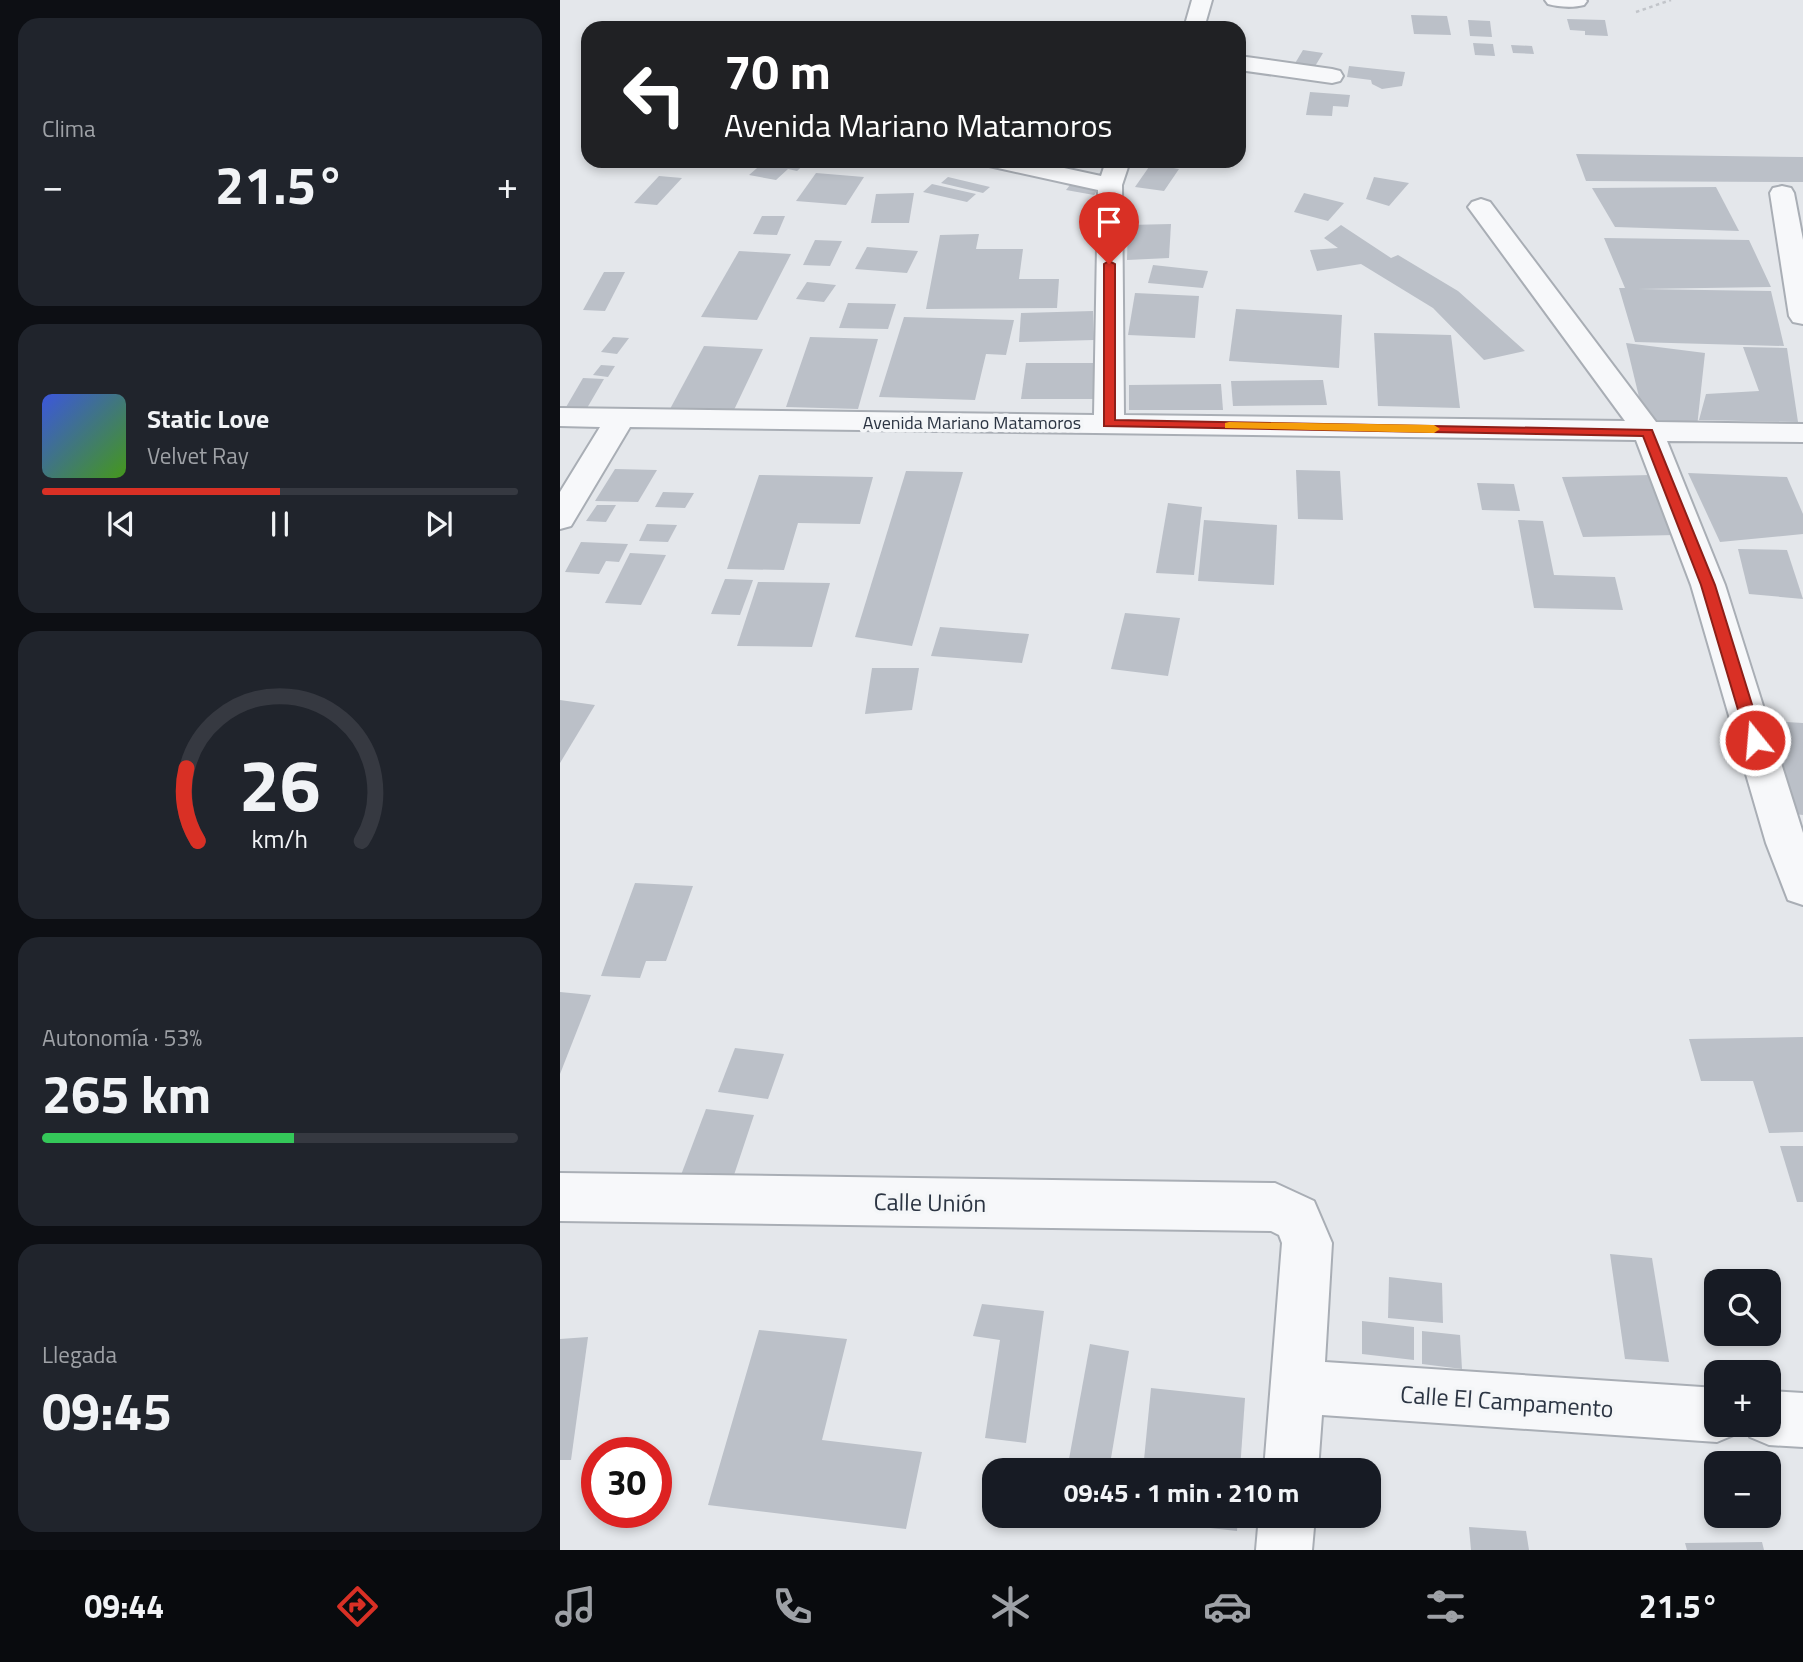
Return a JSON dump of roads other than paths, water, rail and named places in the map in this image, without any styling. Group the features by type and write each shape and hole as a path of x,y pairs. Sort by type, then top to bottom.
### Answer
{"street":[{"path":"1196,21 1202,0"},
{"path":"1555,0 1577,1"},
{"path":"1246,64 1332,76"},
{"path":"1066,168 1114,173 1108,423"},
{"path":"1782,193 1803,316"},
{"path":"1480,207 1648,432 1708,585 1794,843 1803,888"},
{"name":"Avenida Mariano Matamoros","path":"560,417 619,420 1108,423 1803,433"},
{"path":"560,518 619,420"},
{"name":"Calle Unión","path":"560,1197 1275,1207 1297,1217 1307,1243 1298,1387"},
{"path":"1292,1458 1298,1387"},
{"name":"Calle El Campamento","path":"1298,1387 1704,1414"},
{"path":"1781,1419 1803,1420"},
{"path":"1284,1550 1286,1528"}]}
